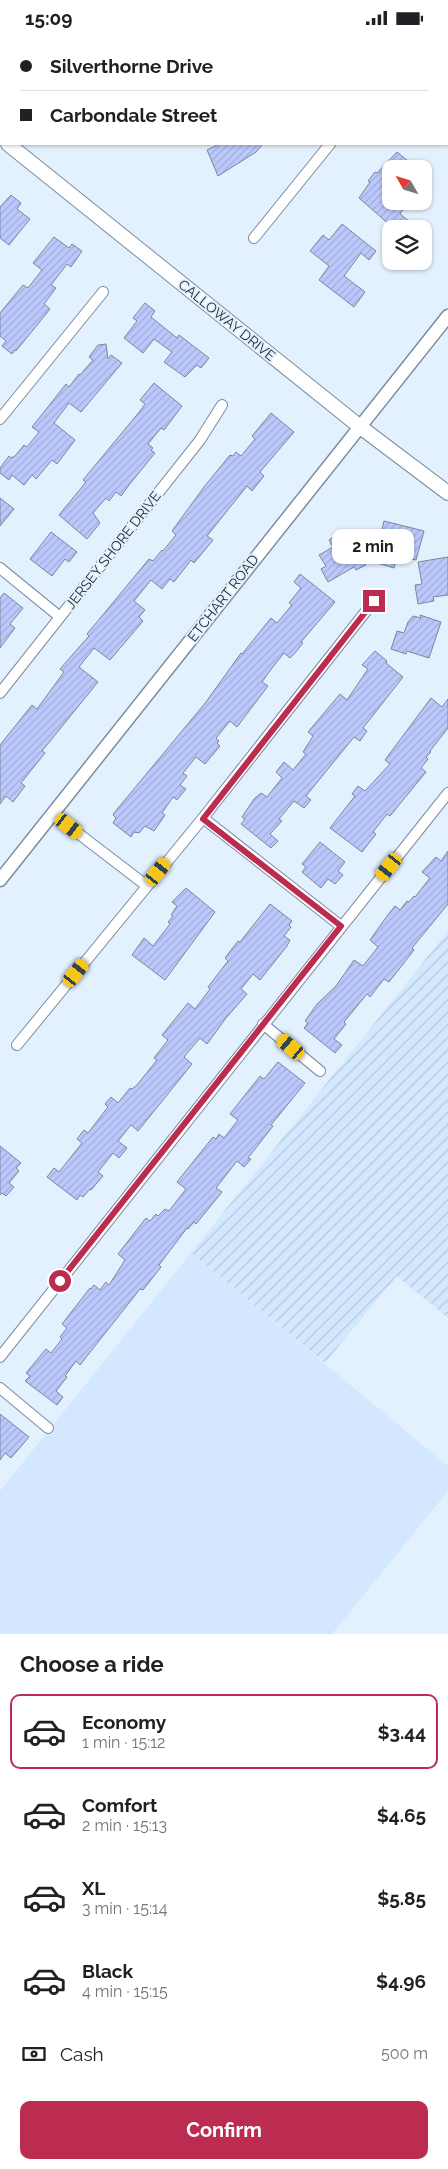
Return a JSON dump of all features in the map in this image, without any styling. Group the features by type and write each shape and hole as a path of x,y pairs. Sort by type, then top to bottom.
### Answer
{"main road":[{"name":"CALLOWAY DRIVE","path":"9,145 359,426 448,493"}],"street":[{"path":"254,238 329,145"},
{"path":"0,419 103,292"},
{"name":"ETCHART ROAD","path":"0,881 448,316"},
{"name":"JERSEY SHORE DRIVE","path":"0,693 200,440 222,405"},
{"path":"0,568 60,617"},
{"path":"17,1045 203,819 374,601"},
{"path":"0,1357 448,793"},
{"path":"53,814 147,886"},
{"path":"203,819 341,926"},
{"path":"263,1024 320,1071"},
{"path":"0,1388 48,1428"}],"shaded area":[{"path":"448,931 448,1318 397,1276 325,1363 191,1253"},
{"path":"191,1253 448,1466 448,1491 332,1634 0,1634 0,1491"}],"building":[{"path":"217,145 262,145 256,152 218,176 207,150"},
{"path":"397,152 407,160 389,160"},
{"path":"382,168 382,210 403,210 400,214 408,220 384,220 359,198 370,182 368,181 375,172 377,173"},
{"path":"11,195 21,203 17,209 30,219 9,245 0,238 0,207"},
{"path":"342,224 376,251 369,260 361,253 344,276 365,292 354,307 319,280 329,266 310,251 323,235 329,240"},
{"path":"54,237 69,248 72,244 82,251 71,267 67,264 51,285 56,288 44,304 50,309 12,354 2,346 6,341 0,336 0,313 23,285 28,288 42,270 33,263"},
{"path":"145,303 155,311 151,317 177,338 179,335 209,358 201,368 197,365 185,377 164,362 172,352 154,339 143,353 124,338 137,321 133,318"},
{"path":"106,344 108,359 111,355 122,363 81,412 69,403 54,423 75,440 57,464 52,460 36,479 32,475 24,485 12,475 9,480 0,473 0,468 9,456 11,458 15,456 24,445 27,447 39,432 32,427 66,384 69,387 93,360 89,357 98,345"},
{"path":"154,383 182,406 164,430 161,428 148,444 155,453 121,496 116,492 109,501 106,498 93,513 100,523 87,539 59,515 86,482 83,480 140,411 145,404 140,400"},
{"path":"271,413 294,432 260,472 264,476 252,491 247,486 207,536 213,540 194,563 191,560 174,582 170,579 162,589 151,580 134,601 145,610 139,617 143,621 110,660 94,648 79,667 98,682 42,751 45,753 21,783 25,786 13,802 6,796 0,804 0,745 32,705 37,709 64,672 60,669 89,636 87,634 149,559 153,561 163,551 176,535 172,531 204,487 230,455 233,456 236,452 241,456 255,439 252,436"},
{"path":"0,498 14,509 0,526"},
{"path":"384,521 424,531 416,560 397,556 394,568 374,562"},
{"path":"346,530 366,565 356,570 354,567 328,582 321,569 326,566 319,555 333,547 329,540"},
{"path":"51,532 77,552 69,562 65,559 52,576 30,559"},
{"path":"448,557 448,595 433,597 434,601 418,604 415,585 422,584 418,562"},
{"path":"300,574 335,602 290,658 284,653 262,682 268,686 237,727 230,721 216,738 220,746 205,764 196,757 183,773 187,776 180,785 186,789 177,800 173,797 162,813 165,815 154,831 145,826 139,833 134,832 131,837 113,823 116,818 113,815 114,813 206,702 241,653 271,618 277,623 292,605 289,603 301,588 294,582"},
{"path":"4,593 23,608 10,624 15,628 0,648 0,598"},
{"path":"420,615 441,622 429,658 407,651 406,654 391,649 397,631 404,633 408,622 413,616 421,618"},
{"path":"375,651 403,677 363,728 367,731 360,741 354,737 306,796 311,800 304,808 294,801 279,819 282,821 270,834 278,841 271,848 241,824 245,819 242,817 254,799 261,793 267,797 282,778 276,772 284,762 293,770 306,754 303,752 313,736 308,732 340,694 347,700 368,669 362,665"},
{"path":"431,698 442,707 448,699 448,728 426,757 428,759 421,768 426,772 390,816 387,814 373,832 376,834 362,852 330,828 355,796 352,794 358,786 365,791 390,764 385,760"},
{"path":"320,842 345,862 338,871 343,875 335,884 328,879 321,888 302,872 306,867 302,864"},
{"path":"448,851 448,904 412,948 414,950 389,982 384,979 370,997 367,994 344,1022 346,1024 334,1039 342,1045 335,1053 304,1028 308,1023 305,1021 317,1004 336,986 354,960 363,966 378,947 370,940 387,916 395,906 400,910 407,901 409,902 415,897 430,878 422,872 436,857 441,861"},
{"path":"186,888 215,912 165,980 132,955 144,938 153,946 170,924 168,922 177,906 172,902"},
{"path":"270,904 292,921 289,925 291,927 284,936 290,940 287,946 260,980 253,974 241,989 247,994 207,1044 200,1038 184,1057 192,1064 138,1131 131,1125 118,1141 127,1148 119,1158 113,1153 98,1172 103,1176 91,1190 83,1197 80,1195 77,1200 47,1177 54,1168 59,1172 82,1143 77,1139 84,1130 88,1133 108,1107 105,1104 111,1097 118,1103 130,1088 132,1089 137,1085 157,1060 154,1058 168,1040 162,1035 188,1003 195,1009 210,989 208,987 228,961 225,958"},
{"path":"278,1062 305,1083 271,1125 273,1126 248,1158 251,1159 244,1167 237,1161 216,1188 222,1192 196,1224 194,1222 187,1228 159,1265 161,1267 143,1290 140,1289 80,1365 76,1361 56,1391 63,1397 57,1405 25,1381 30,1376 26,1373 46,1349 51,1353 62,1339 60,1337 67,1328 62,1324 90,1288 94,1285 100,1290 106,1282 109,1285 125,1260 118,1254 146,1218 150,1221 156,1214 158,1216 165,1209 169,1211 186,1189 177,1182 213,1137 216,1139 219,1134 224,1138 238,1120 230,1114 260,1076 264,1079"},
{"path":"0,1146 21,1163 16,1168 19,1171 9,1183 14,1187 6,1196 2,1193 0,1195"},
{"path":"0,1414 29,1437 11,1458 5,1453 0,1460"}],"route":[{"path":"60,1281 341,926 203,819 374,601"}]}
